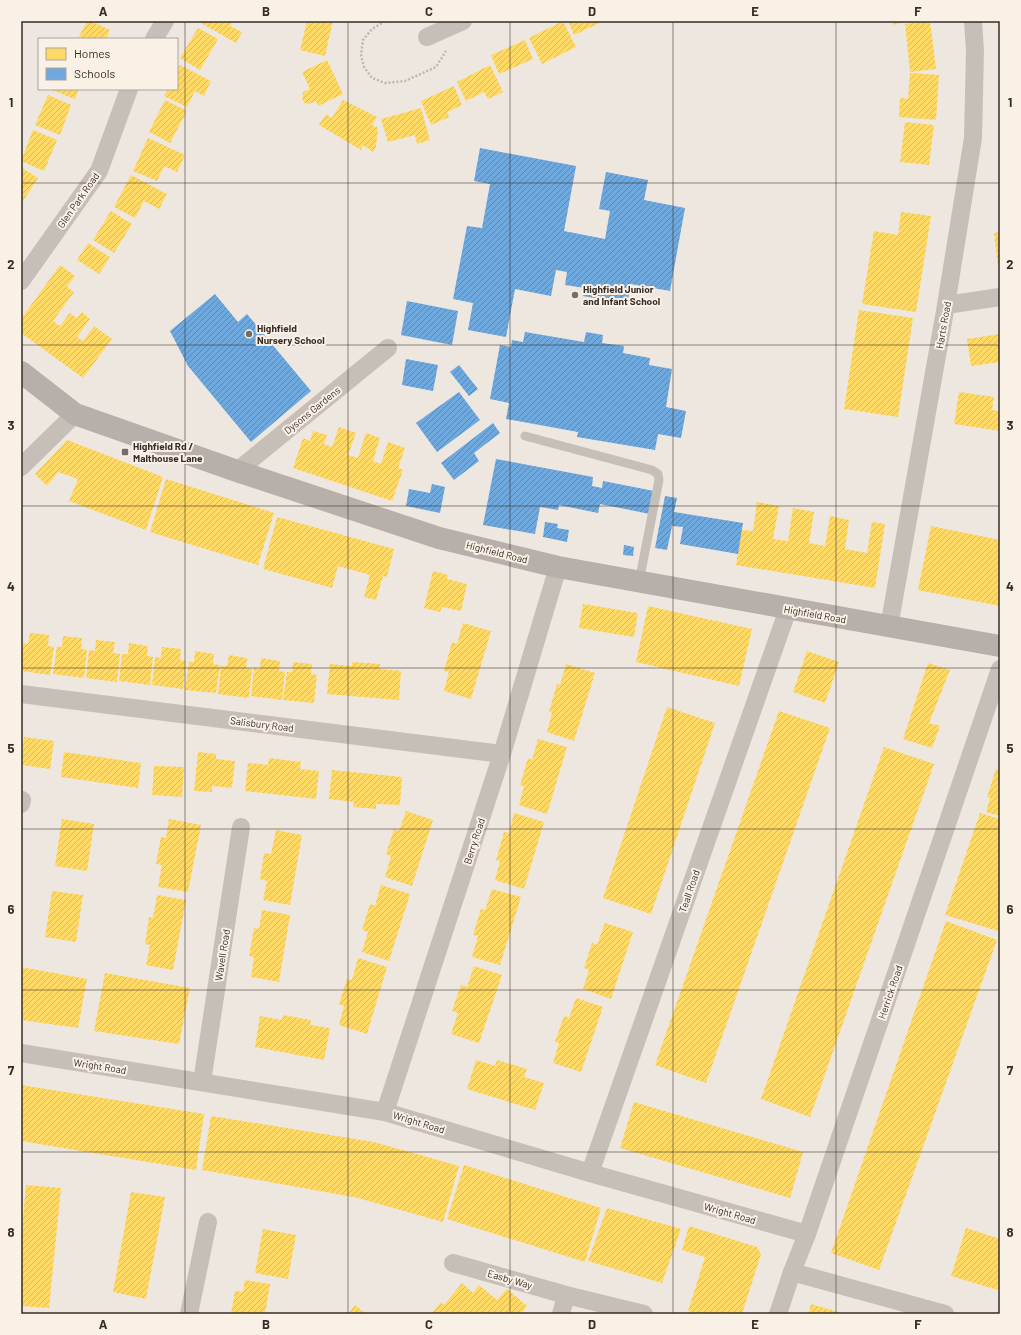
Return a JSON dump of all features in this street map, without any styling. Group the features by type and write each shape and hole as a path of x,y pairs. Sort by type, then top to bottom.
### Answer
{"main road":[{"name":"Highfield Road","path":"21,372 75,414 237,471 439,538 558,567 1000,646"}],"street":[{"path":"155,38 164,21"},
{"name":"Harts Road","path":"889,627 946,305 973,138 975,51 973,21"},
{"path":"427,37 459,23"},
{"name":"Glen Park Road","path":"21,281 99,171 129,90"},
{"path":"946,305 1000,297"},
{"name":"Dysons Gardens","path":"237,471 388,348"},
{"path":"21,467 75,414"},
{"name":"Berry Road","path":"385,1112 502,754 558,567"},
{"name":"Teall Road","path":"590,1174 788,608"},
{"name":"Herrick Road","path":"778,1314 807,1234 1000,669"},
{"name":"Salisbury Road","path":"21,694 502,754"},
{"name":"Wavell Road","path":"202,1082 241,827"},
{"name":"Wright Road","path":"21,1053 385,1112 590,1174 807,1234"},
{"path":"189,1314 208,1222"},
{"name":"Easby Way","path":"453,1263 566,1295 644,1314"},
{"path":"792,1272 945,1314"},
{"path":"561,1314 566,1295"}],"lane":[{"path":"525,436 652,470 658,474 658,487 639,582"}],"path":[{"path":"385,21 372,29 363,40 361,56 364,67 372,78 385,83 405,81 436,67 450,46 459,23"}],"building: Homes":[{"path":"87,21 91,21 110,30 106,38 78,38"},
{"path":"202,21 233,21 230,26 242,32 236,43 201,23"},
{"path":"307,21 333,21 325,56 300,50"},
{"path":"563,21 576,47 542,64 529,38"},
{"path":"568,21 604,21 574,35"},
{"path":"893,21 906,21 894,25"},
{"path":"930,21 936,69 910,72 905,24"},
{"path":"198,28 218,39 200,70 180,58"},
{"path":"525,40 533,59 499,74 491,55"},
{"path":"327,60 343,94 318,106 316,101 309,104 304,103 302,98 303,92 310,89 302,72"},
{"path":"180,65 211,81 204,96 195,91 187,107 164,96 167,90 178,90 178,68"},
{"path":"490,65 503,92 488,99 484,92 466,101 457,82"},
{"path":"910,73 939,75 936,120 899,117 900,98 908,99"},
{"path":"454,86 462,105 447,112 449,117 431,125 421,101"},
{"path":"52,90 79,90 75,99"},
{"path":"48,95 71,105 60,135 35,125"},
{"path":"165,100 187,111 170,143 149,132"},
{"path":"343,100 377,117 372,125 378,128 376,147 373,152 363,145 361,150 319,125 326,114 332,118"},
{"path":"421,108 430,140 417,144 415,135 388,142 381,119"},
{"path":"905,122 934,125 929,165 900,162"},
{"path":"33,130 57,140 44,171 21,161"},
{"path":"148,138 185,155 177,172 164,166 157,181 133,171"},
{"path":"21,167 38,178 21,204"},
{"path":"131,175 167,194 159,209 144,201 135,218 114,207"},
{"path":"111,211 132,224 114,253 93,240"},
{"path":"901,212 931,216 916,312 862,304 874,231 898,235"},
{"path":"1000,232 1000,266 998,266 994,233"},
{"path":"88,243 110,257 99,274 77,260"},
{"path":"60,265 75,276 67,287 74,292 53,321 60,326 70,313 77,318 82,312 90,319 77,337 83,341 94,326 112,339 83,378 21,333 21,319"},
{"path":"859,310 913,318 898,417 844,409"},
{"path":"1000,334 1000,362 971,366 967,339"},
{"path":"959,392 994,397 992,410 1000,411 1000,431 954,424"},
{"path":"339,427 356,433 348,455 358,458 366,433 380,438 373,461 381,464 388,442 405,448 398,468 403,470 392,501 293,468 303,438 310,441 313,431 327,435 324,444 332,447"},
{"path":"67,440 163,477 146,530 69,501 78,479 58,472 47,486 35,474"},
{"path":"166,479 274,513 258,565 150,532"},
{"path":"757,502 779,506 773,539 788,541 793,508 814,512 809,543 825,546 830,516 849,520 845,549 867,553 872,522 885,524 875,588 736,565 742,530 753,531"},
{"path":"277,517 394,549 387,577 383,576 376,600 364,597 370,575 338,566 332,588 263,569"},
{"path":"931,526 1000,540 1000,606 918,590"},
{"path":"433,571 448,575 447,579 467,584 461,611 442,607 440,612 424,608"},
{"path":"583,604 638,613 634,637 579,628"},
{"path":"648,606 752,629 739,686 636,662"},
{"path":"463,623 491,631 471,699 444,691 449,672 444,671 452,642 457,644"},
{"path":"30,633 49,635 48,646 54,647 50,675 21,671 23,643 28,644"},
{"path":"63,636 82,638 81,649 87,650 84,678 53,674 57,646 62,647"},
{"path":"96,640 115,642 113,653 120,654 117,682 86,678 89,650 95,651"},
{"path":"129,643 148,646 147,656 153,657 150,685 119,681 122,654 128,654"},
{"path":"162,647 181,649 180,660 186,661 183,689 152,685 155,657 161,658"},
{"path":"195,651 214,654 213,664 220,665 216,693 185,690 189,662 194,662"},
{"path":"807,651 839,662 825,703 793,692"},
{"path":"229,655 247,658 246,668 252,669 249,698 218,694 221,666 227,666"},
{"path":"261,658 280,661 279,671 285,672 282,700 251,696 254,668 260,669"},
{"path":"293,662 312,664 311,674 317,675 314,703 283,700 287,672 292,672"},
{"path":"352,662 380,664 379,669 401,671 399,700 327,694 330,664 352,666"},
{"path":"928,663 950,670 929,723 940,726 932,748 903,739"},
{"path":"566,664 595,673 574,741 547,732 552,713 549,712 557,684 560,685"},
{"path":"667,707 715,723 651,914 603,898"},
{"path":"779,711 830,728 706,1083 655,1065"},
{"path":"24,737 54,741 50,769 21,765"},
{"path":"538,739 567,747 547,814 519,805 524,786 520,785 528,758 532,760"},
{"path":"884,747 934,764 810,1117 761,1099"},
{"path":"64,752 141,763 138,788 61,777"},
{"path":"198,752 216,754 216,759 235,761 232,788 212,786 212,792 194,791"},
{"path":"269,758 301,762 300,769 319,771 316,799 245,791 248,763 268,765"},
{"path":"154,766 184,767 182,797 152,795"},
{"path":"996,769 1000,770 1000,816 986,812 990,798 987,797"},
{"path":"332,770 402,777 400,805 376,804 376,809 353,807 354,802 329,799"},
{"path":"406,811 433,820 412,886 385,877 391,856 386,854 394,829 399,831"},
{"path":"514,813 544,822 524,889 495,880 500,861 496,860 504,832 509,833"},
{"path":"980,813 1000,819 1000,926 998,931 945,915"},
{"path":"62,819 94,824 87,871 55,866"},
{"path":"169,819 201,825 188,892 158,887 162,865 156,864 161,837 166,838"},
{"path":"276,830 302,835 290,905 263,900 267,881 260,879 264,853 271,854"},
{"path":"381,885 410,894 389,961 362,952 368,932 362,930 370,904 375,906"},
{"path":"492,889 521,897 500,965 472,957 478,936 473,935 481,909 485,910"},
{"path":"52,891 83,895 76,942 45,937"},
{"path":"157,895 186,900 173,970 146,965 150,945 145,944 149,917 153,918"},
{"path":"262,910 290,915 279,982 251,977 254,957 249,956 254,928 259,929"},
{"path":"946,921 997,940 879,1270 831,1253"},
{"path":"605,923 633,932 611,999 583,989 589,970 584,968 592,943 597,945"},
{"path":"358,958 387,967 367,1034 339,1025 344,1006 339,1004 347,979 352,980"},
{"path":"474,966 502,975 479,1043 451,1034 458,1013 452,1011 461,985 467,987"},
{"path":"21,967 87,979 78,1028 21,1020"},
{"path":"105,973 190,988 179,1044 94,1031"},
{"path":"576,998 603,1007 581,1072 553,1063 559,1043 555,1042 564,1016 569,1018"},
{"path":"283,1015 311,1020 310,1025 330,1028 324,1060 255,1047 260,1016 282,1020"},
{"path":"476,1060 495,1066 497,1060 527,1069 524,1077 544,1083 535,1110 467,1089"},
{"path":"21,1085 204,1114 196,1170 21,1141"},
{"path":"634,1102 803,1152 790,1198 620,1148"},
{"path":"211,1116 374,1142 459,1166 443,1222 358,1198 202,1170"},
{"path":"464,1165 601,1208 585,1262 447,1219"},
{"path":"26,1185 61,1188 49,1308 21,1306 21,1241"},
{"path":"131,1192 165,1197 146,1299 113,1292"},
{"path":"607,1208 681,1229 662,1283 588,1261"},
{"path":"689,1226 757,1247 761,1254 742,1314 697,1314 688,1311 705,1257 682,1250"},
{"path":"966,1228 1000,1239 1000,1283 997,1290 951,1276"},
{"path":"263,1229 296,1235 288,1279 255,1273"},
{"path":"245,1280 270,1284 265,1314 231,1314 235,1291 243,1292"},
{"path":"462,1283 473,1293 479,1285 497,1300 507,1289 527,1306 521,1314 431,1314 441,1302 444,1305"},
{"path":"811,1304 845,1314 808,1314"},
{"path":"355,1305 366,1314 348,1314"}],"building: Schools":[{"path":"480,148 576,166 564,231 605,239 610,211 599,209 606,172 648,180 644,200 685,208 670,291 631,284 627,304 583,296 585,288 565,285 567,272 556,270 551,296 515,289 506,337 468,330 473,303 453,299 467,226 482,228 490,184 474,181"},
{"path":"215,294 238,322 247,314 311,391 251,442 188,366 170,331"},
{"path":"407,301 458,311 452,345 401,335"},
{"path":"525,332 584,342 586,332 603,335 602,343 624,346 623,353 650,358 649,365 672,369 666,407 686,411 681,438 658,434 655,450 577,437 578,432 506,419 509,403 490,399 500,345 511,347 512,340 523,342"},
{"path":"406,359 438,365 433,391 402,385"},
{"path":"459,365 478,389 469,396 450,372"},
{"path":"459,392 480,420 437,452 416,423"},
{"path":"493,423 500,433 474,453 479,461 454,480 441,463"},
{"path":"496,459 593,477 592,486 602,488 603,481 654,491 650,514 600,504 598,513 559,505 558,510 540,507 535,534 483,525"},
{"path":"432,484 445,487 440,513 406,506 409,489 430,493"},
{"path":"665,496 677,498 674,512 743,523 738,554 680,544 683,527 672,526 667,550 655,548"},
{"path":"545,522 558,524 557,528 569,530 567,542 543,537"},
{"path":"624,545 634,547 633,556 623,555"}],"place":[{"name":"Highfield Junior and Infant School","path":"575,295"},
{"name":"Highfield Nursery School","path":"249,334"},
{"name":"Highfield Rd / Malthouse Lane","path":"125,452"}]}
